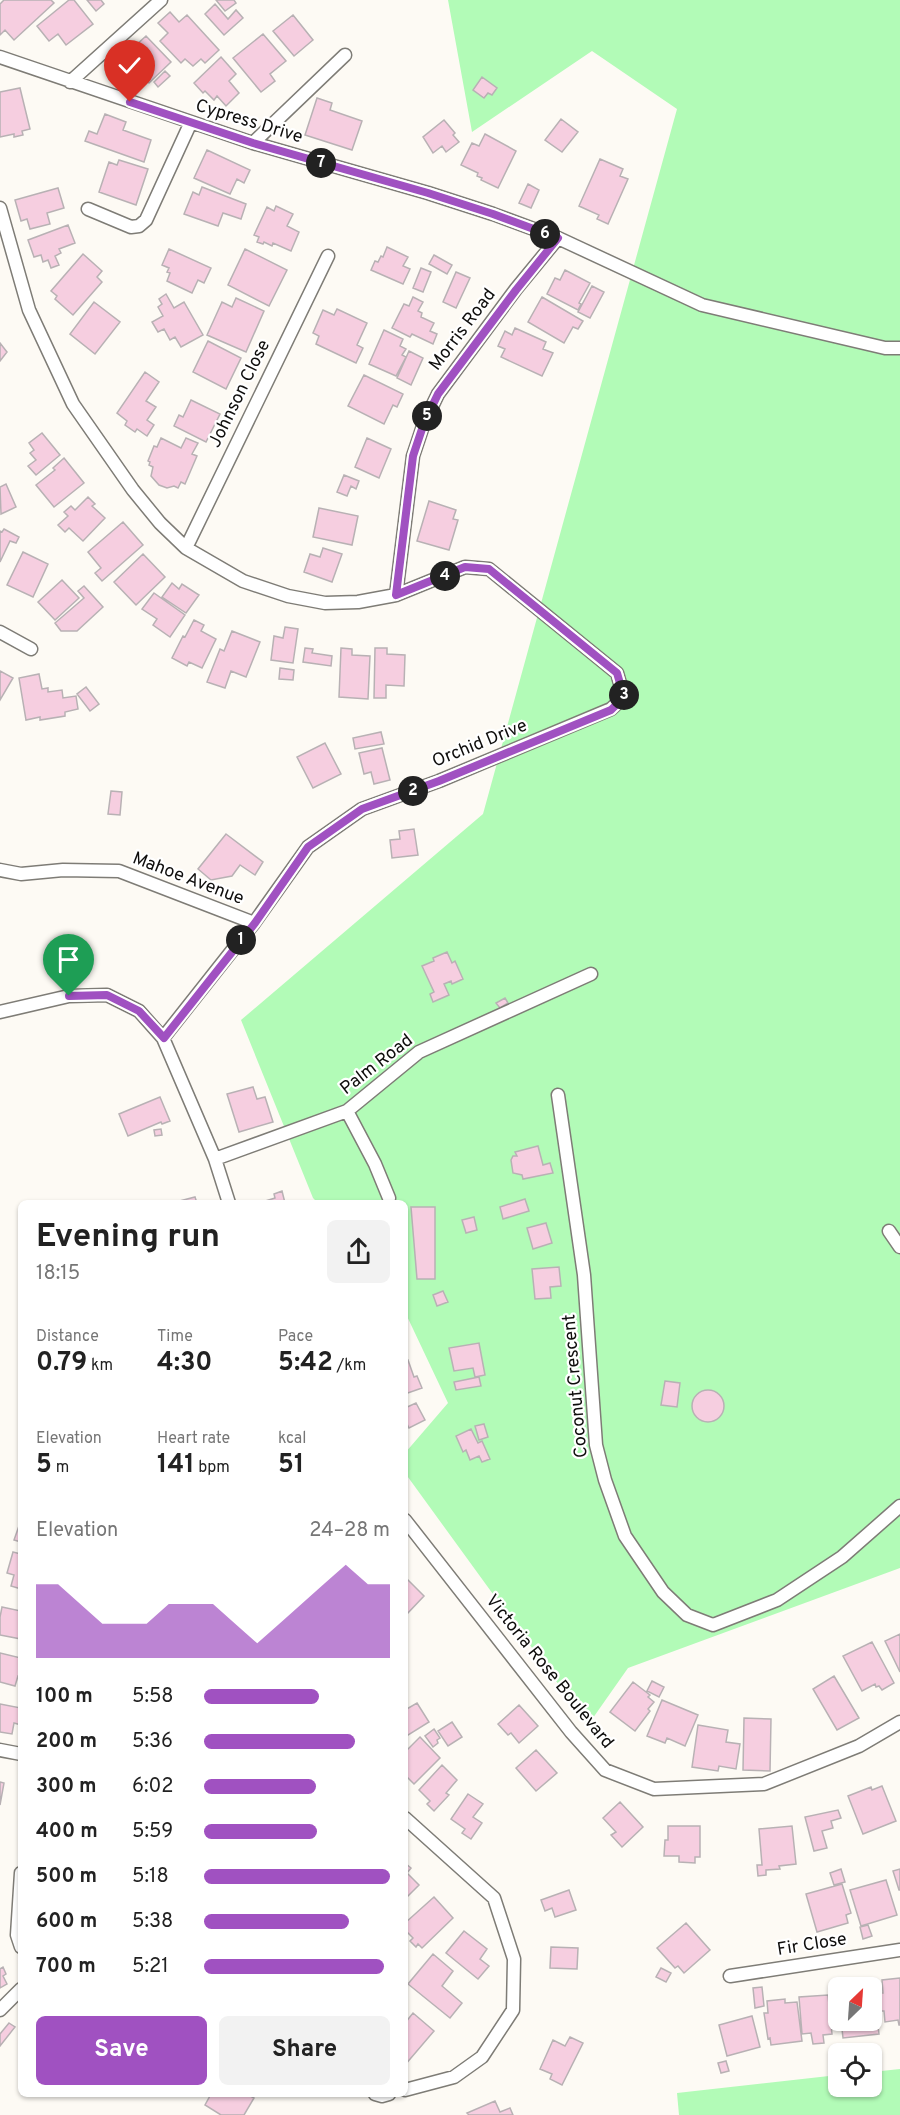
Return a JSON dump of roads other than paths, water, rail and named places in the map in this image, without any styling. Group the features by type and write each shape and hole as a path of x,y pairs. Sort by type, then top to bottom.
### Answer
{"street":[{"path":"70,82 161,0"},
{"path":"253,143 345,55"},
{"name":"Cypress Drive","path":"0,57 253,143 493,214 558,238 702,305 885,348 900,348"},
{"path":"88,208 131,227 139,226 146,220 191,122"},
{"path":"0,208 29,310 73,404 133,490 160,523 186,548 243,581 288,596 325,603 358,602 396,595"},
{"name":"Morris Road","path":"396,595 413,456 424,423 445,384 558,238"},
{"name":"Johnson Close","path":"186,548 328,256"},
{"name":"Orchid Drive","path":"164,1038 255,923 308,847 362,809 439,781 611,710 624,697 617,673 489,569 465,567 396,595"},
{"path":"0,632 31,649"},
{"name":"Mahoe Avenue","path":"0,870 21,874 63,870 119,871 255,923"},
{"name":"Palm Road","path":"215,1159 347,1112 419,1052 591,974"},
{"path":"0,1012 69,996 107,995 139,1011 164,1038 215,1159 228,1200"},
{"name":"Coconut Crescent","path":"558,1095 584,1275 596,1445 625,1536 663,1592 687,1615 713,1625 777,1600 842,1557 900,1506"},
{"path":"347,1112 375,1164 389,1198"},
{"path":"888,1231 900,1247"},
{"name":"Victoria Rose Boulevard","path":"408,1524 571,1732 605,1770 654,1789 764,1784 859,1746 900,1722"},
{"path":"0,1750 18,1753"},
{"path":"408,1821 494,1898 514,1959 513,2010 482,2057 454,2077 408,2089"},
{"path":"18,1920 18,1938"},
{"name":"Fir Close","path":"730,1976 900,1950"},
{"path":"0,2010 18,1992"}]}
